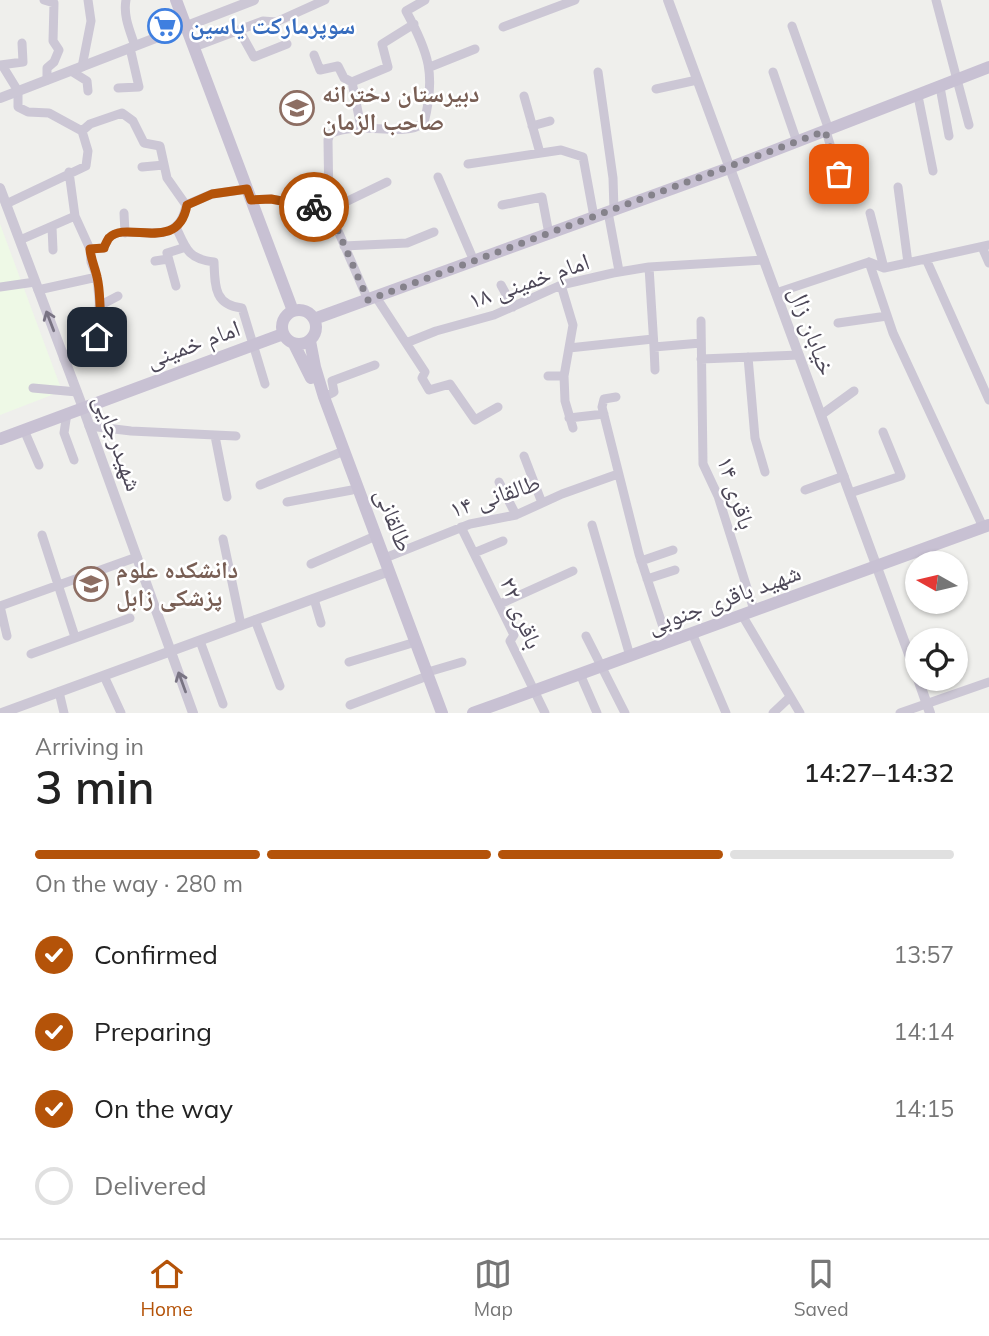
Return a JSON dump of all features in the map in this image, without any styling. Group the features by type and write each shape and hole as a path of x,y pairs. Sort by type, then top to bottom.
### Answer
{"main road":[{"path":"176,0 293,311"},
{"path":"314,319 729,168 989,67"},
{"path":"293,311 307,312 314,319 316,331 310,341 294,344 283,334 285,318 293,311"},
{"name":"امام خمینی","path":"0,439 283,334"},
{"name":"طالقانی","path":"310,341 324,397 385,558 425,675 434,713"},
{"name":"طالقانی","path":"294,344 308,369 410,644 442,713"},
{"name":"شهید باقری جنوبی","path":"473,713 986,526"}],"street":[{"path":"44,0 54,3 54,41 59,50 54,62 47,68 47,80"},
{"path":"77,69 91,21 88,0"},
{"path":"118,88 139,87 127,23 127,0"},
{"path":"0,98 254,0"},
{"path":"425,0 406,11 421,37 429,67 429,94 424,122 419,126 403,129 361,127 330,134 327,162 329,210 344,246 372,298 425,372 422,378 429,390 450,384 475,420 498,407"},
{"path":"503,27 575,0"},
{"name":"خیابان زال","path":"668,0 905,642"},
{"path":"936,0 969,125"},
{"path":"194,47 263,21 276,22 318,1"},
{"path":"314,55 320,70 338,66 344,78 352,82 388,67 382,44 414,24"},
{"path":"792,26 839,174"},
{"path":"239,30 254,57 287,44"},
{"path":"6,204 86,166 88,151 82,131 49,113 28,112 18,107 18,92 1,65 23,62 22,43"},
{"path":"429,67 475,49"},
{"path":"77,69 87,81 88,91"},
{"path":"598,72 613,178 611,211 619,271"},
{"path":"773,72 797,142"},
{"path":"656,89 697,80"},
{"path":"352,82 361,127"},
{"path":"940,87 949,136"},
{"path":"524,96 540,153"},
{"path":"918,96 933,171"},
{"path":"82,131 90,124 122,113 133,121 144,143 160,146 167,178 187,205 185,216 176,227 159,233 117,233 109,238 104,248 90,249"},
{"path":"532,125 550,121"},
{"path":"468,164 561,150 583,157 594,217"},
{"path":"142,167 164,165"},
{"path":"64,359 78,344 106,333 101,322 97,277 91,262 90,249 75,216 69,172"},
{"path":"438,177 474,261"},
{"path":"187,205 212,194 249,194 329,210 387,182"},
{"path":"898,187 908,263"},
{"name":"شهیدرجایی","path":"0,188 193,713"},
{"path":"502,205 542,197 549,234"},
{"path":"124,213 125,233"},
{"path":"870,213 884,268"},
{"path":"20,240 75,216"},
{"path":"51,227 53,250"},
{"path":"176,227 189,254 201,261 214,262 220,299 229,307 242,308 265,384"},
{"path":"344,246 407,243 434,232"},
{"path":"776,293 869,262 884,268 985,246 989,263"},
{"path":"176,286 167,253 186,247"},
{"path":"155,261 168,259"},
{"path":"926,259 989,400"},
{"name":"امام خمینی ۱۸","path":"406,343 436,331 494,316 561,285 619,271 764,260"},
{"path":"869,262 893,333 986,526"},
{"path":"649,267 655,370"},
{"path":"0,287 37,286 97,277"},
{"path":"501,285 513,307"},
{"path":"561,285 573,325 564,376 565,401 573,428"},
{"path":"99,306 118,296"},
{"path":"838,323 887,316"},
{"name":"باقری ۱۴","path":"701,321 703,464 718,496 754,610"},
{"path":"569,348 701,343"},
{"path":"701,359 799,355"},
{"path":"748,357 755,438 765,472"},
{"path":"324,397 334,392 332,381 375,365"},
{"path":"548,376 564,376"},
{"path":"33,388 77,392"},
{"path":"821,415 854,391"},
{"path":"616,397 604,399 602,407 641,561 668,642"},
{"path":"67,414 64,433 74,460"},
{"path":"569,418 604,414"},
{"path":"89,426 131,431 236,436"},
{"path":"24,429 39,465"},
{"path":"850,493 901,476 883,432"},
{"path":"215,436 227,497"},
{"path":"260,485 339,453"},
{"path":"524,456 542,503"},
{"name":"طالقانی ۱۴","path":"385,558 461,527 516,515 618,474"},
{"path":"805,490 844,476"},
{"path":"499,482 516,515"},
{"path":"287,502 352,490"},
{"path":"592,525 630,656"},
{"name":"باقری ۲۲","path":"461,527 500,604 514,635 510,641 545,713"},
{"path":"42,534 75,637"},
{"path":"311,564 371,538"},
{"path":"223,539 241,625"},
{"path":"474,553 503,541"},
{"path":"641,561 673,550"},
{"path":"7,636 0,606 137,557"},
{"path":"500,604 573,570"},
{"path":"647,579 675,570"},
{"path":"2,713 384,573"},
{"path":"314,599 321,623"},
{"path":"742,615 800,713"},
{"path":"31,654 130,618"},
{"path":"255,620 280,686"},
{"path":"692,633 726,713"},
{"path":"586,636 625,713"},
{"path":"200,641 223,704"},
{"path":"349,662 410,644"},
{"path":"350,705 461,662"},
{"path":"580,674 597,713"},
{"path":"104,676 121,713"},
{"path":"900,713 929,708 989,682"},
{"name":"خیابان زال","path":"923,691 929,708"},
{"path":"59,692 64,713"},
{"path":"773,713 790,697"}],"shaded area":[{"path":"0,224 62,391 0,415"}],"way so far":[{"path":"314,207 329,210 368,300 825,131 839,174"}],"place":[{"name":"سوپرمارکت یاسین","path":"165,26"},
{"name":"دبیرستان دخترانه صاحب الزمان","path":"297,108"},
{"name":"دانشکده علوم پزشکی زابل","path":"91,584"}],"route":[{"path":"97,337 106,333 101,322 97,277 91,262 90,249 104,248 109,238 117,233 159,233 176,227 185,216 187,205 212,194 247,189 251,200 271,199 314,207"}]}
